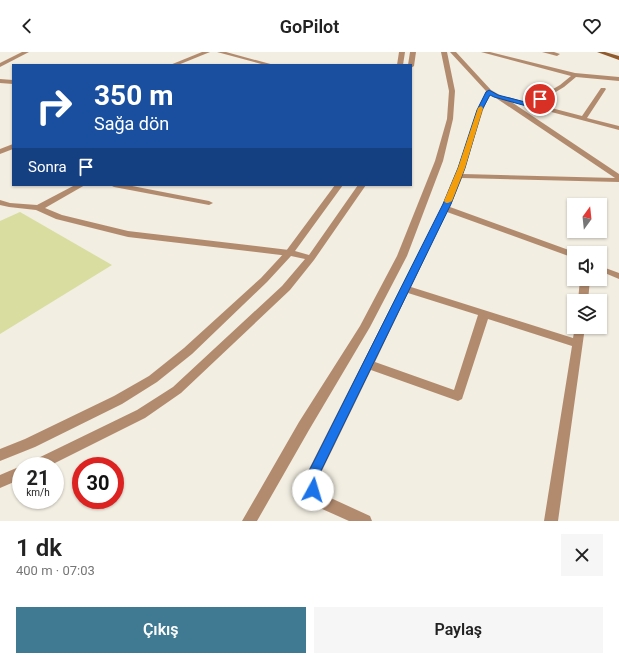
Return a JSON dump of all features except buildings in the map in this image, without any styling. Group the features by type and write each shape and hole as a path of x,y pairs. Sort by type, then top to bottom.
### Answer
{"main road":[{"path":"600,52 619,58"}],"street":[{"path":"0,65 24,52"},
{"path":"176,64 207,52"},
{"path":"220,52 267,64"},
{"path":"400,64 402,52"},
{"path":"411,64 413,52"},
{"path":"249,521 304,426 365,327 402,256 439,161 450,119 452,91 444,52"},
{"path":"453,52 484,84 489,92 526,114 619,176"},
{"path":"485,52 575,75 619,79"},
{"path":"545,52 557,54"},
{"path":"530,105 562,86 575,75"},
{"path":"0,81 12,82"},
{"path":"583,119 603,89"},
{"path":"365,521 316,499 310,481 445,208 458,176 480,110 489,92"},
{"path":"496,96 619,128"},
{"path":"0,152 12,146"},
{"path":"458,176 619,180"},
{"path":"38,208 79,186"},
{"path":"119,186 209,203"},
{"path":"0,455 30,443 118,400 152,379 188,351 264,280 289,252 338,186"},
{"path":"53,457 141,414 177,390 286,288 311,258 361,186"},
{"path":"0,202 9,205 38,208 59,217 128,234 289,252 311,258"},
{"path":"445,208 567,252"},
{"path":"405,288 578,344"},
{"path":"367,364 458,396 484,313"},
{"path":"551,521 579,334"},
{"path":"0,482 12,476"}],"lane":[{"path":"607,271 619,276"}],"green space":[{"path":"20,212 112,265 0,334 0,221"}],"slow traffic":[{"path":"448,201 462,168 481,108"}],"route":[{"path":"313,490 310,481 447,204 462,168 480,110 489,92 496,96 530,105 540,99"}]}
